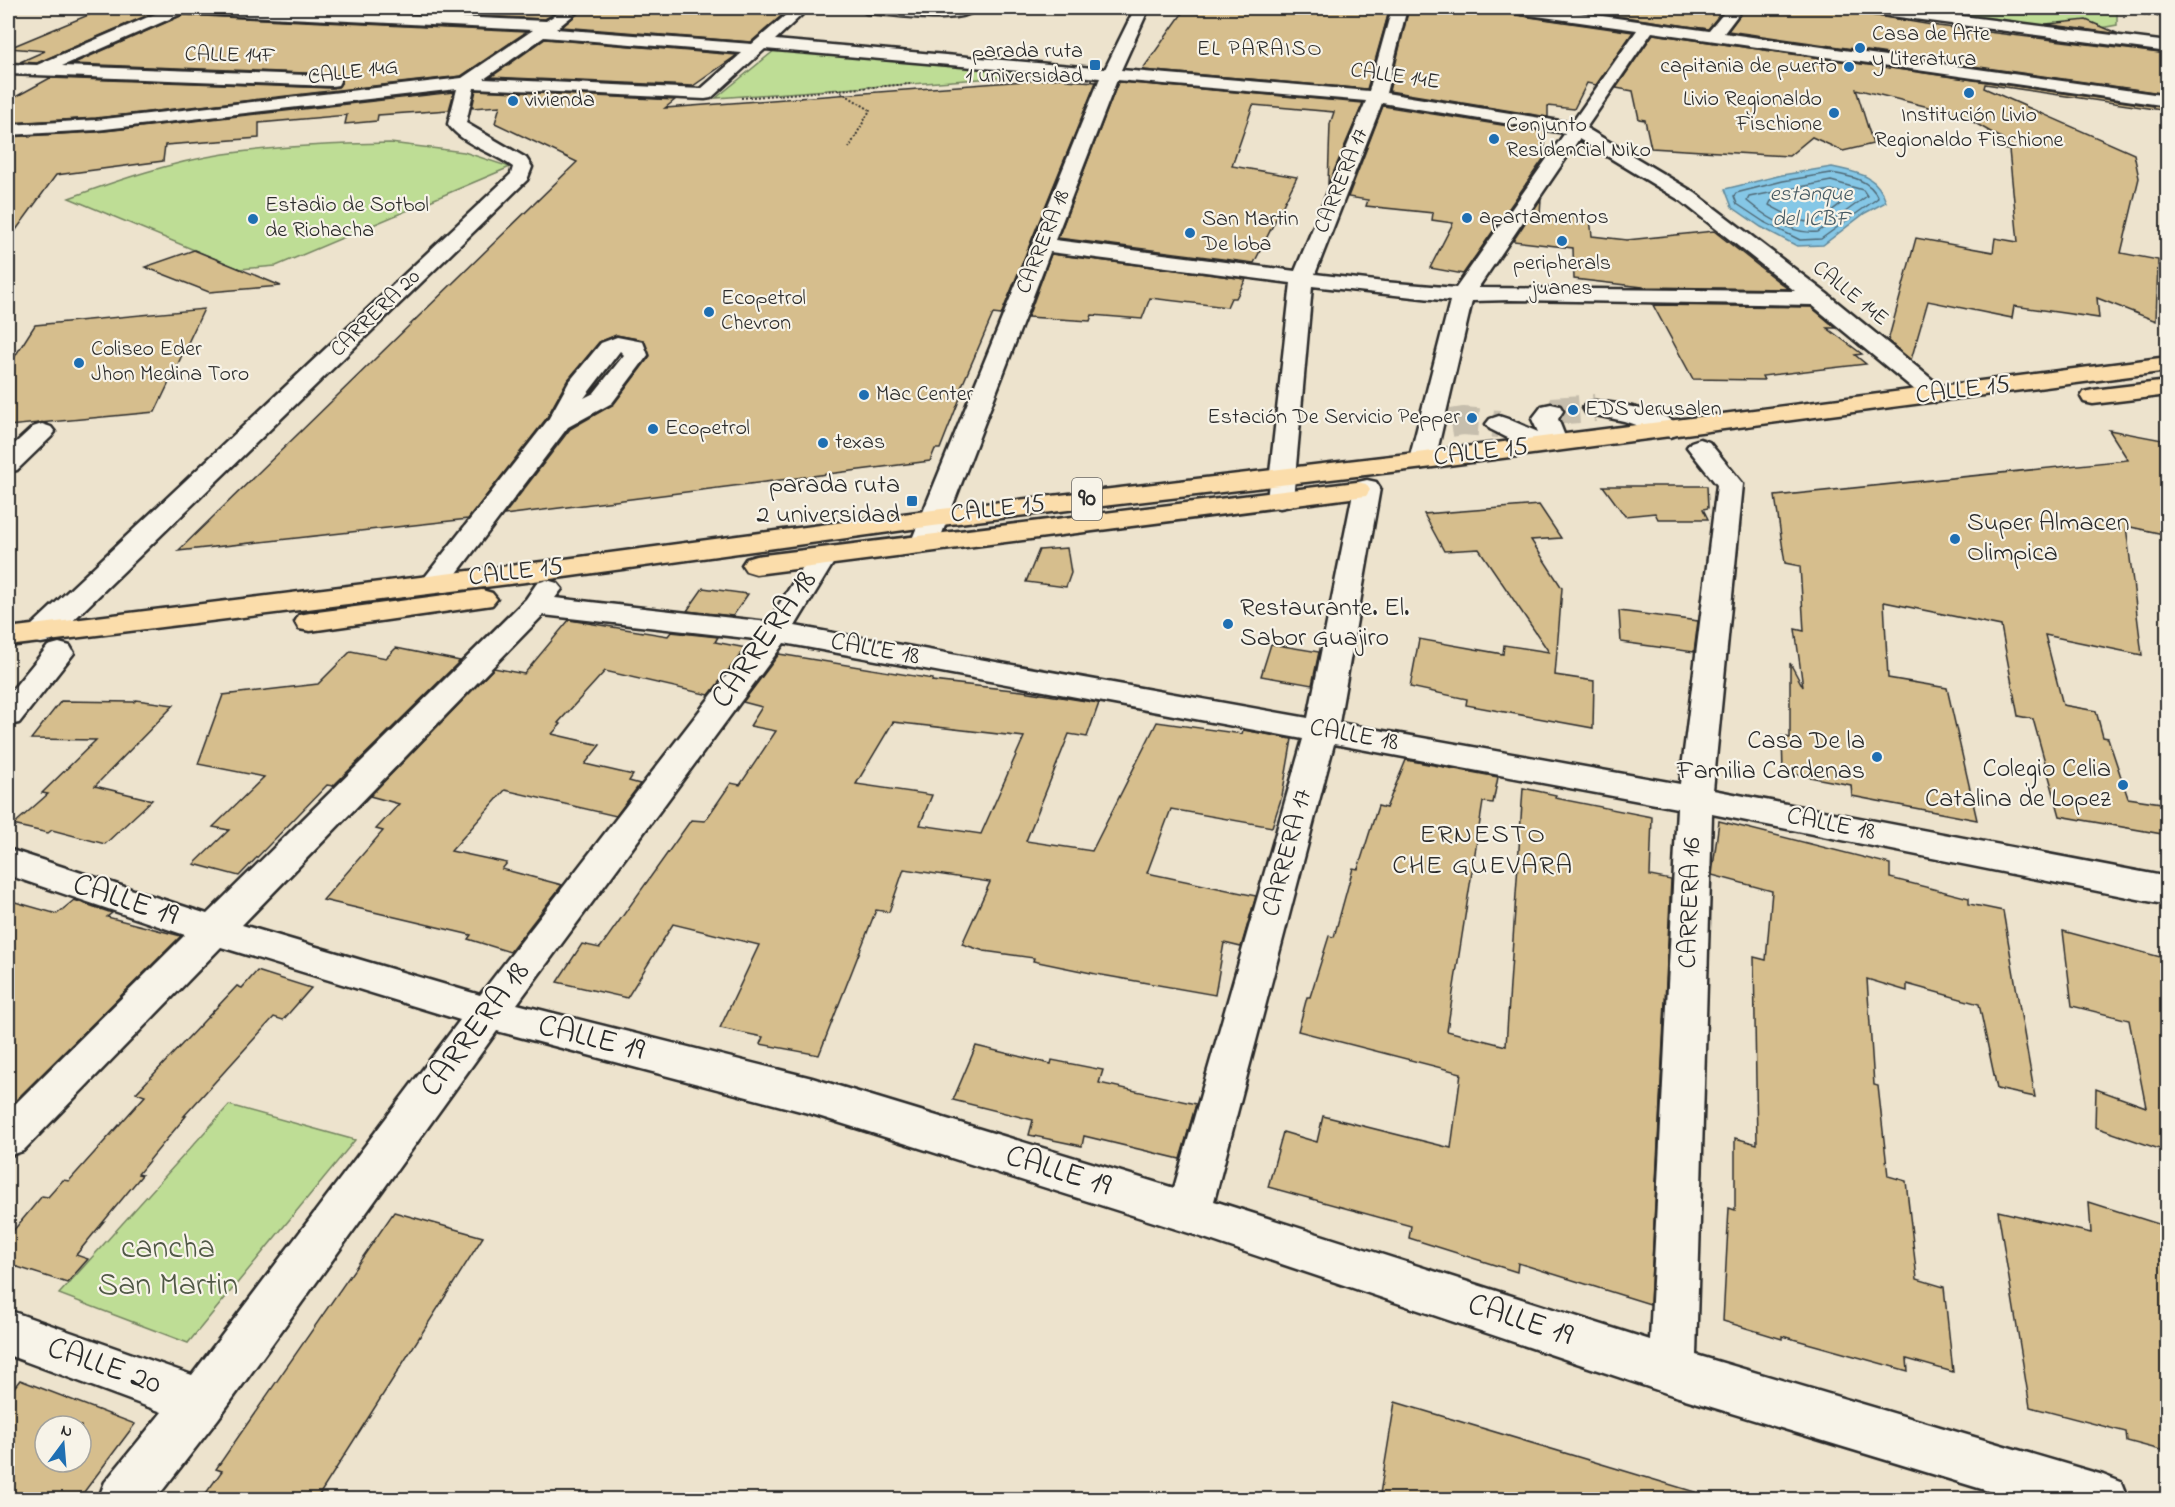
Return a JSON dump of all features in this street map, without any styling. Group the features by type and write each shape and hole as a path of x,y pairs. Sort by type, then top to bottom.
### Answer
{"highway":[{"name":"CALLE 15","path":"8,660 50,643 435,583 933,518 1280,488 1367,488 1685,438 1936,395 2168,364"},
{"name":"CALLE 15","path":"8,637 50,643 542,597 924,544 1280,488 1428,460 1550,444 1685,438 2168,388"}],"street":[{"name":"CALLE 14E","path":"176,8 543,29 1112,73 1376,97 1575,129 1688,197 1818,298 1936,395"},
{"path":"8,85 182,8"},
{"path":"460,83 575,8"},
{"path":"789,8 801,8"},
{"path":"705,94 801,8"},
{"path":"866,8 929,10 954,14 970,8"},
{"name":"CARRERA 18","path":"924,544 1112,73 1142,8"},
{"name":"CARRERA 17","path":"1280,488 1302,279 1376,97 1400,8"},
{"path":"1516,8 2168,101"},
{"path":"1713,36 1736,8"},
{"path":"1868,8 2168,47"},
{"path":"1428,460 1441,422 1462,296 1648,26"},
{"name":"CALLE 14F","path":"8,69 36,72 460,83"},
{"name":"CALLE 14G","path":"8,130 96,126 460,83 705,94"},
{"name":"CARRERA 20","path":"50,643 520,176 523,167 519,162 465,132 457,124 460,83"},
{"path":"1043,245 1302,279 1462,296 1511,293 1818,298"},
{"path":"1595,408 1620,411 1645,418 1685,438"},
{"path":"1550,444 1545,419 1551,411"},
{"path":"435,583 559,422"},
{"path":"1499,424 1550,444"},
{"path":"8,464 42,432"},
{"name":"CARRERA 16","path":"1672,1371 1695,799 1730,484 1685,438"},
{"name":"CARRERA 17","path":"1188,1213 1322,730 1367,488"},
{"name":"CARRERA 18","path":"123,1500 201,1402 488,1013 776,632 823,557"},
{"path":"8,1138 215,931 542,597"},
{"name":"CALLE 18","path":"542,597 776,632 1322,730 1695,799 2168,891"},
{"path":"8,715 50,643"},
{"name":"CALLE 19","path":"8,862 215,931 488,1013 812,1096 1188,1213 1672,1371 2103,1500"},
{"name":"CALLE 20","path":"8,1333 201,1402"}],"path":[{"path":"2124,12 2168,17"},
{"path":"705,94 737,99 919,84"},
{"path":"837,89 870,110 849,148"}],"green space":[{"path":"1881,8 2117,8 2117,25 2073,33"},
{"path":"775,50 1051,74 716,98"},
{"name":"Estadio de Sotbol de Riohacha","path":"390,143 464,152 510,167 276,266 240,269 69,198 126,178 204,157 265,149"},
{"name":"cancha San Martin","path":"229,1105 355,1140 188,1343 59,1294"}],"water":[{"name":"estanque del ICBF","path":"1832,167 1858,173 1872,180 1886,202 1865,213 1823,245 1797,246 1761,227 1732,207 1725,189 1782,175"}],"building":[{"path":"105,8 164,8 37,63 20,62 45,51 9,48"},
{"path":"299,8 563,8 545,19"},
{"path":"584,8 740,8 787,11 751,42 562,27"},
{"path":"1186,8 1390,8 1367,89 1142,70"},
{"path":"1409,8 1507,8 1516,15 1633,32 1596,85 1587,83 1574,109 1548,106 1548,117 1389,91"},
{"path":"1598,8 1725,8 1708,29 1596,13"},
{"path":"1745,8 1829,8 1938,26 2168,54 2168,94 1728,31"},
{"path":"183,15 526,32 461,76 96,118 8,123 8,101 50,78 332,88 338,87 342,82 340,76 332,74 72,64"},
{"path":"2086,20 2119,34 2045,24 2058,23"},
{"path":"1653,34 2168,108 2168,111 1985,84 1984,88 2134,154 2139,178 2121,253 2158,260 2156,321 2097,298 2099,318 2014,306 2012,318 1928,301 1911,360 1888,341 1916,238 1993,252 1995,238 2018,242 2009,150 2002,149 2003,139 1961,115 1856,89 1873,144 1843,151 1812,137 1789,156 1651,148 1645,120 1639,119 1633,91 1616,88"},
{"path":"545,39 737,55 693,86 491,77"},
{"name":"Ecopetrol Chevron","path":"1065,78 1066,80 1096,82 1001,315 993,314 961,388 964,388 940,449 935,449 930,461 504,515 570,429 614,404 650,356 643,340 616,335 599,342 567,381 546,419 468,519 178,551 577,162 495,123 500,106 472,108 476,90 675,100 665,108"},
{"path":"1118,82 1363,103 1328,185 1330,124 1334,112 1253,105 1232,166 1297,177 1254,263 1058,238"},
{"path":"454,92 449,110 378,115 377,121 345,124 347,115 259,123 259,138 165,145 163,161 56,175 8,241 8,137 96,132"},
{"path":"1383,106 1546,132 1544,158 1463,274 1430,268 1453,223 1432,220 1433,213 1366,206 1368,200 1348,197"},
{"path":"1541,199 1540,215 1590,218 1592,236 1627,240 1714,231 1788,289 1643,287 1574,279 1573,248 1513,241"},
{"path":"194,250 281,286 209,292 145,267"},
{"path":"1051,254 1246,279 1236,298 1231,298 1227,307 1150,298 1142,319 1092,315 1090,321 1028,317"},
{"path":"1653,305 1811,307 1836,328 1827,328 1862,354 1855,355 1866,364 1762,376 1764,380 1693,379"},
{"name":"Coliseo Eder Jhon Medina Toro","path":"204,309 155,412 8,426 8,367 35,325"},
{"path":"2109,430 2168,441 2168,535 2126,526 2142,655 2045,635 2063,705 2096,711 2103,737 2108,738 2128,798 2168,804 2168,835 2060,816 2033,719 2018,716 2001,626 1884,602 1888,678 1947,688 1977,820 1852,796 1851,785 1783,772 1782,736 1790,738 1790,663 1803,687 1795,629 1804,631 1800,566 1785,563 1775,496 2128,460"},
{"path":"1603,486 1707,486 1708,508 1703,509 1708,519 1658,519 1655,513 1625,516"},
{"path":"1539,505 1561,538 1531,540 1562,588 1555,675 1594,681 1593,728 1466,705 1467,699 1410,687 1419,639 1503,654 1504,645 1549,652 1479,549 1444,551 1424,514"},
{"path":"1067,548 1071,573 1066,587 1026,582 1039,550"},
{"path":"703,588 748,594 733,616 687,611"},
{"path":"1619,611 1698,621 1694,652 1621,642"},
{"path":"569,620 668,636 671,632 718,637 715,642 746,648 709,695 605,671 558,723 561,724 552,734 600,745 585,764 633,775 629,781 640,784 616,816 505,790 451,851 507,863 502,869 562,885 510,952 468,939 471,935 323,900 383,831 376,829 399,804 370,796 494,668 524,674"},
{"path":"1271,644 1319,652 1312,685 1261,676"},
{"path":"396,648 460,661 333,786 327,785 239,876 194,864 229,830 213,827 264,777 198,764 223,695 318,684 351,651 386,658"},
{"path":"779,654 933,679 932,681 1022,691 1099,703 1087,737 1069,734 1026,841 1092,851 1157,722 1242,734 1243,730 1292,739 1282,796 1272,827 1171,809 1147,873 1256,896 1241,947 1224,943 1215,995 1096,974 1033,961 1034,958 984,951 962,944 990,882 904,869 889,912 876,910 819,1055 760,1044 763,1037 720,1028 759,945 673,924 627,998 557,982 582,944 600,948 691,820 705,821 731,783 740,785 776,731 750,726 762,707 743,702","holes":["893,722 1024,737 981,834 920,825 932,795 856,784"]},
{"path":"136,700 174,705 95,786 152,800 105,844 52,830 48,833 13,825 48,794 42,793 96,740 31,739 61,701 134,702"},
{"path":"1406,760 1498,777 1493,803 1483,802 1447,1031 1506,1046 1523,788 1556,795 1555,798 1652,817 1650,876 1671,880 1650,1304 1518,1263 1517,1272 1409,1238 1411,1226 1268,1187 1283,1132 1317,1142 1323,1116 1451,1148 1461,1073 1298,1031 1307,997 1310,997 1329,936 1334,937 1353,868 1358,869 1378,806 1386,808"},
{"path":"1719,821 1890,864 1890,878 1969,898 1969,904 2003,911 2035,1097 1997,1089 1979,1004 1907,984 1907,991 1867,979 1874,1085 1878,1086 1888,1176 1906,1181 1917,1279 1944,1287 1953,1372 1907,1359 1908,1371 1782,1336 1782,1339 1723,1321 1729,1208 1735,1210 1735,1138 1757,1144 1754,957 1766,960 1772,891 1712,875"},
{"path":"8,900 57,914 74,900 112,913 107,917 181,936 8,1108"},
{"path":"2063,931 2168,959 2168,1152 2095,1127 2096,1089 2146,1107 2129,1020 2072,1006"},
{"path":"257,971 311,988 283,1020 274,1017 184,1116 186,1116 138,1174 142,1175 76,1255 88,1259 67,1283 8,1264 8,1237 42,1196 48,1197 63,1180 69,1181 145,1096 136,1093 237,986 242,988"},
{"path":"976,1046 1051,1064 1052,1060 1103,1070 1099,1083 1196,1104 1180,1159 1084,1136 1082,1146 1029,1135 1033,1120 953,1100"},
{"path":"2089,1202 2168,1227 2168,1452 2127,1441 2126,1432 2030,1407 1998,1211 2091,1233"},
{"path":"394,1212 483,1237 316,1500 201,1500 222,1471 216,1469"},
{"path":"20,1380 135,1424 78,1500 8,1500 8,1395"},
{"path":"1395,1402 1695,1492 1694,1500 1379,1500"}],"tunnel":[{"path":"1551,411 1595,408"},
{"path":"1451,423 1463,421 1499,424"}],"place":[{"name":"Casa de Arte y Literatura","path":"1860,48"},
{"name":"parada ruta 1 universidad","path":"1095,65"},
{"name":"capitania de puerto","path":"1849,67"},
{"name":"Institución Livio Regionaldo Fischione","path":"1969,93"},
{"name":"vivienda","path":"513,101"},
{"name":"Livio Regionaldo Fischione","path":"1834,113"},
{"name":"Conjunto Residencial Niko","path":"1494,139"},
{"name":"apartamentos","path":"1467,218"},
{"name":"Estadio de Sotbol de Riohacha","path":"253,219"},
{"name":"San Martin De loba","path":"1190,233"},
{"name":"peripherals juanes","path":"1562,241"},
{"name":"Ecopetrol Chevron","path":"709,312"},
{"name":"Coliseo Eder Jhon Medina Toro","path":"79,363"},
{"name":"Mac Center","path":"864,395"},
{"name":"EDS Jerusalen","path":"1573,410"},
{"name":"Estación De Servicio Pepper","path":"1472,418"},
{"name":"Ecopetrol","path":"653,429"},
{"name":"texas","path":"823,443"},
{"name":"parada ruta 2 universidad","path":"912,501"},
{"name":"Super Almacen Olimpica","path":"1955,539"},
{"name":"Restaurante. El. Sabor Guajiro","path":"1228,624"},
{"name":"Casa De la Familia Cardenas","path":"1877,757"},
{"name":"Colegio Celia Catalina de Lopez","path":"2123,785"}],"district":[{"name":"EL PARAISO","path":"1260,50"},
{"name":"ERNESTO CHE GUEVARA","path":"1483,850"}]}
